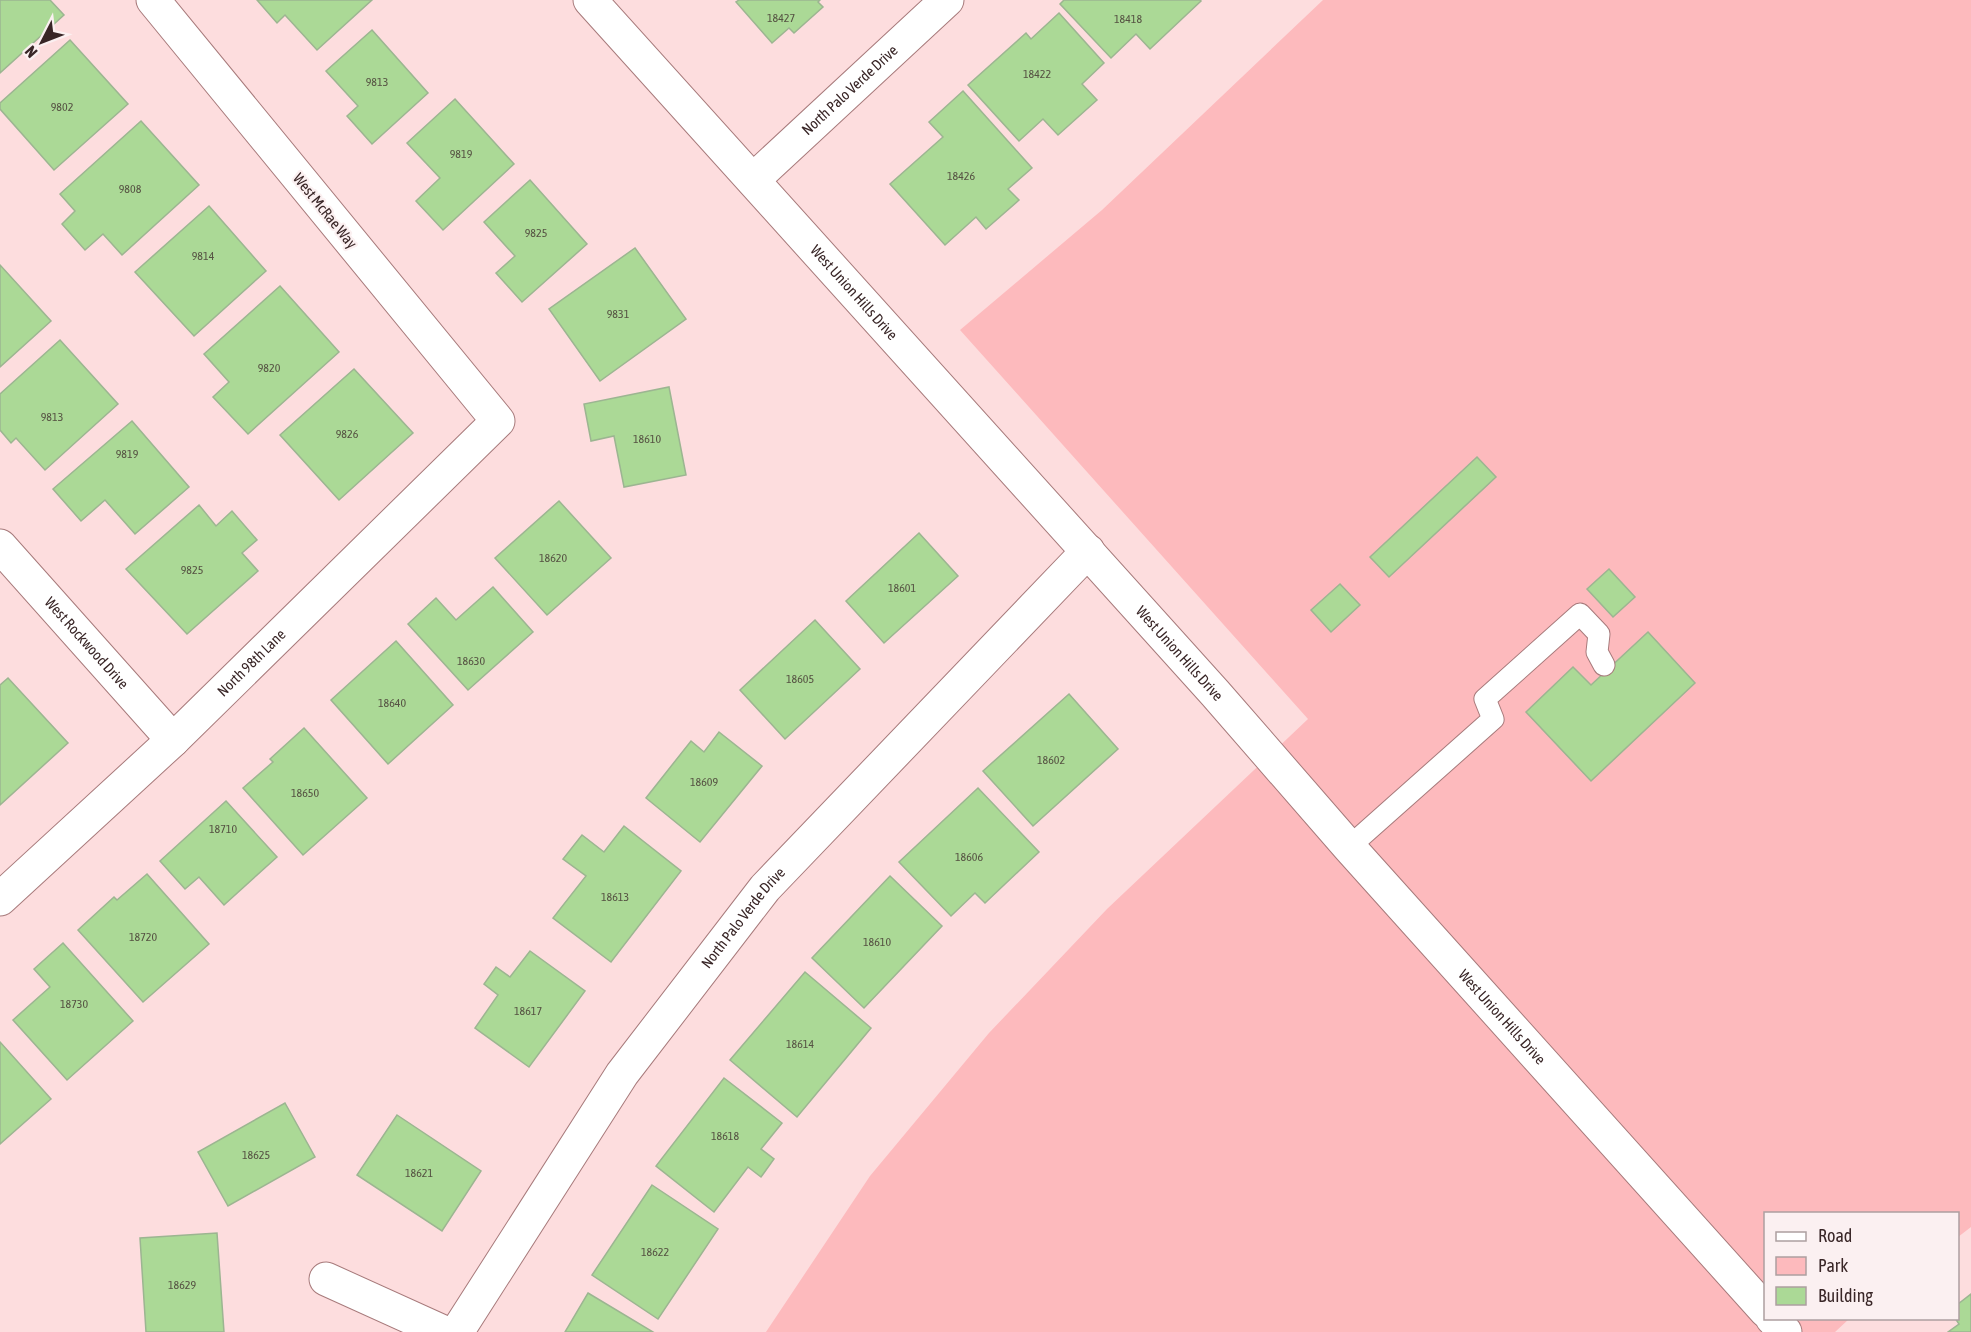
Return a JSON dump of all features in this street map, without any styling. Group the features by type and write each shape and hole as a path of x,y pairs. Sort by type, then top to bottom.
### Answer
{"street":[{"name":"West McRae Way","path":"153,0 498,421"},
{"name":"West Union Hills Drive","path":"590,0 1088,551 1349,847 1764,1309"},
{"name":"North Palo Verde Drive","path":"753,180 946,0"},
{"name":"North 98th Lane","path":"0,899 173,740 498,421"},
{"name":"West Rockwood Drive","path":"0,546 173,740"},
{"name":"North Palo Verde Drive","path":"457,1332 622,1074 765,888 1088,551"},
{"path":"326,1279 443,1332"},
{"path":"1774,1320 1785,1332"}],"lane":[{"path":"1349,847 1493,718 1485,699 1580,614 1599,634 1597,652 1604,665"}],"green space":[{"path":"1323,0 1971,0 1971,1227 1959,1236 1959,1212 1764,1212 1764,1320 1848,1320 1835,1332 766,1332 870,1176 989,1033 1107,909 1308,719 960,330 1102,210"}],"building":[{"path":"0,0 50,0 64,15 0,73"},
{"path":"257,0 372,0 317,50 285,15 277,23"},
{"path":"739,0 820,0 818,2 823,7 794,33 789,28 772,43 736,2"},
{"path":"1064,0 1201,1 1150,49 1136,34 1111,58 1060,4"},
{"path":"1059,13 1104,63 1082,84 1097,100 1058,135 1043,119 1019,141 968,85 1026,33 1031,39"},
{"path":"372,30 428,93 372,144 347,116 358,106 326,71"},
{"path":"70,40 128,104 54,170 0,109 0,103"},
{"path":"963,91 1032,168 1008,189 1019,200 986,229 976,217 945,245 890,184 943,137 929,122"},
{"path":"455,99 514,164 443,230 416,201 440,178 407,143"},
{"path":"141,121 199,185 122,255 103,234 85,250 62,224 75,211 60,194"},
{"path":"530,180 587,244 522,302 496,273 515,256 484,222"},
{"path":"209,206 266,271 194,336 135,272"},
{"path":"635,248 686,319 600,381 549,309"},
{"path":"0,265 51,321 0,367"},
{"path":"280,286 339,352 248,434 213,397 229,382 204,354"},
{"path":"60,340 118,404 45,470 16,438 11,443 0,430 0,394"},
{"path":"354,369 413,433 339,500 280,435"},
{"path":"669,387 686,475 624,487 614,436 591,441 584,404"},
{"path":"132,421 189,487 135,534 105,500 81,521 53,489"},
{"path":"1477,457 1496,477 1389,577 1370,557"},
{"path":"559,501 611,558 547,615 495,558"},
{"path":"199,505 216,526 232,511 257,540 242,553 258,571 187,634 126,569"},
{"path":"919,533 958,576 884,643 846,601"},
{"path":"1609,569 1635,597 1613,617 1587,589"},
{"path":"1340,584 1360,605 1331,632 1311,610"},
{"path":"493,587 533,632 468,690 408,624 436,598 456,620"},
{"path":"815,620 860,669 785,739 740,690"},
{"path":"1648,632 1695,683 1591,781 1526,712 1573,667 1591,685"},
{"path":"396,641 453,705 388,764 331,700"},
{"path":"8,678 68,743 0,805 0,685"},
{"path":"1069,694 1118,749 1033,826 983,771"},
{"path":"304,728 367,798 303,855 243,788 273,762 270,759"},
{"path":"719,732 762,766 700,842 646,798 691,741 704,752"},
{"path":"978,788 1039,852 985,903 975,893 951,916 899,862"},
{"path":"226,801 277,857 224,905 199,877 185,889 160,861"},
{"path":"624,826 681,871 611,962 553,918 586,876 563,859 582,835 604,852"},
{"path":"147,874 209,944 143,1002 78,930 114,897 117,900"},
{"path":"890,876 942,926 864,1008 812,958"},
{"path":"63,943 133,1021 67,1080 13,1020 50,987 34,969"},
{"path":"530,951 585,991 529,1067 475,1028 498,995 484,984 496,967 510,977"},
{"path":"805,972 871,1028 797,1117 730,1060"},
{"path":"0,1042 51,1099 0,1144"},
{"path":"724,1078 782,1123 761,1149 774,1159 761,1177 748,1167 714,1212 656,1166"},
{"path":"285,1103 315,1157 228,1206 198,1152"},
{"path":"397,1115 481,1171 442,1231 357,1175"},
{"path":"652,1185 718,1229 658,1319 592,1275"},
{"path":"217,1233 224,1332 146,1332 140,1238"},
{"path":"588,1293 653,1332 565,1332"},
{"path":"1971,1294 1971,1332 1948,1332 1959,1324 1956,1320 1959,1320 1959,1303"}]}
